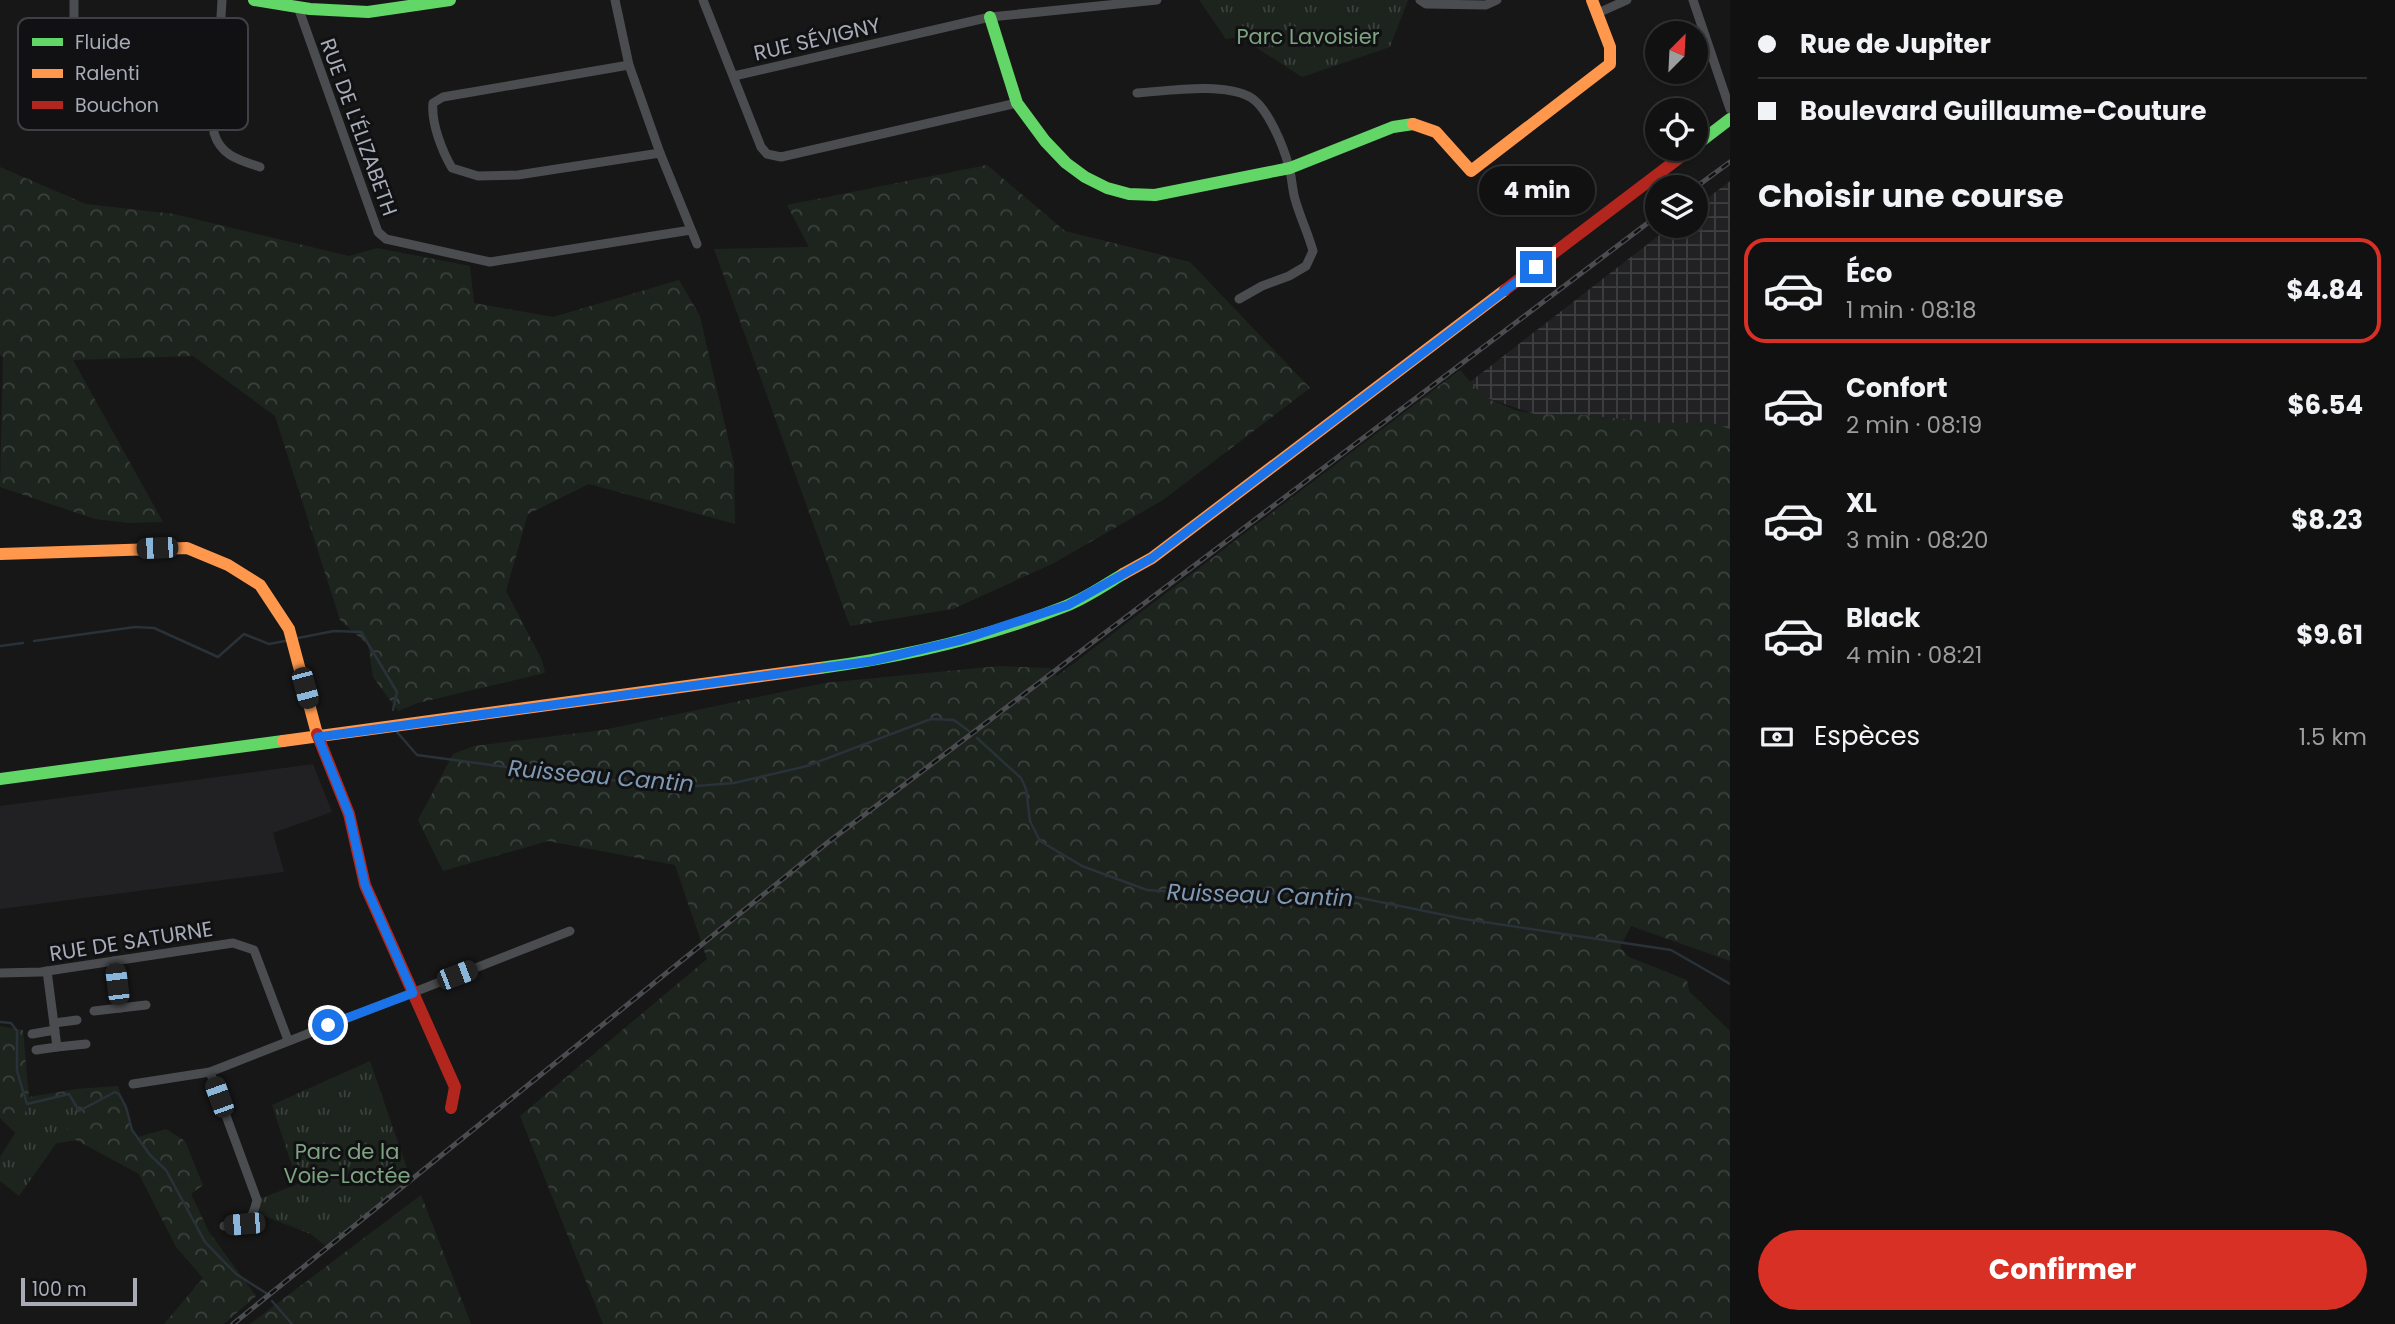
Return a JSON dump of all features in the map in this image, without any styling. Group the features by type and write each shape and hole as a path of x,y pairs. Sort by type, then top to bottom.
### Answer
{"main road":[{"path":"254,0 298,8 368,12 450,0"},
{"path":"990,17 1017,103 1045,141 1066,163 1107,188 1129,194 1155,195 1290,168 1393,127 1412,124 1436,132 1471,172 1610,64 1610,47 1592,0"},
{"path":"1708,136 1730,119"},
{"path":"0,779 872,661 961,640 1068,605 1152,558 1675,161"},
{"path":"0,554 187,548 228,565 260,585 289,629 318,737 349,814 365,885 455,1087 451,1108"}],"street":[{"path":"74,0 74,18"},
{"path":"221,18 222,0"},
{"path":"615,0 629,65 660,153 697,244"},
{"path":"703,0 761,147 767,154 781,157 1017,103"},
{"name":"RUE SÉVIGNY","path":"734,76 990,17 1157,0"},
{"path":"1420,0 1426,4 1486,5 1497,0"},
{"path":"1598,13 1628,0"},
{"path":"1693,0 1730,109"},
{"name":"RUE DE L'ÉLIZABETH","path":"298,8 378,232 386,239 490,262 691,230"},
{"path":"629,65 443,97 433,103 432,111 445,156 452,168 478,176 518,175 660,153"},
{"path":"1136,93 1216,89 1235,92 1250,97 1264,112 1277,135 1290,168 1295,199 1313,251 1306,266 1239,299"},
{"path":"214,130 218,146 228,154 260,167"},
{"path":"134,1084 210,1072 570,932"},
{"name":"RUE DE SATURNE","path":"0,974 44,972 233,943 254,950 288,1040"},
{"path":"114,961 120,1008"},
{"path":"44,972 57,1047"},
{"path":"94,1011 146,1005"},
{"path":"32,1034 77,1020"},
{"path":"36,1050 86,1044"},
{"path":"210,1072 257,1200 252,1216 244,1224 224,1226"}],"shaded area":[{"path":"1730,181 1730,429 1537,415 1484,397 1470,382 1656,238 1708,238 1708,198"},
{"path":"313,764 332,812 273,833 284,872 0,909 0,806"}],"green space":[{"name":"Parc Lavoisier","path":"1199,0 1408,0 1390,47 1302,77 1240,37 1226,39"},
{"path":"1320,0 1348,0 1330,40 1308,30"},
{"path":"987,165 1065,231 1190,262 1310,388 1163,500 1054,563 953,609 850,626 714,249 809,247 787,205"},
{"path":"0,167 86,204 174,214 349,256 377,248 470,266 474,303 553,317 679,280 700,316 734,464 735,524 589,484 528,514 506,591 542,660 545,673 418,703 398,711 373,677 368,645 340,620 275,416 193,356 73,360 163,522 129,523 95,519 0,487 3,357 0,355"},
{"path":"1460,370 1484,397 1515,410 1537,415 1574,414 1663,423 1710,422 1730,429 1730,961 1631,926 1620,947 1629,957 1687,980 1689,991 1730,1031 1730,1324 603,1324 520,1116 707,959 675,865 548,841 443,871 418,820 453,754 474,746 603,730 824,683 999,666 1050,668 1057,676"},
{"path":"0,1026 23,1030 29,1097 76,1089 118,1086 135,1138 166,1129 185,1141 203,1185 191,1194 209,1232 256,1296 224,1324 164,1324 203,1278 176,1247 139,1174 76,1140 31,1148 0,1118"},
{"name":"Parc de la Voie-Lactée","path":"370,1061 411,1180 328,1248 311,1234 254,1212 257,1200 298,1184 272,1105"},
{"path":"69,1094 79,1111 19,1196 0,1181 0,1157 24,1119 27,1104"},
{"path":"421,1195 471,1324 250,1324 271,1308"}],"waterway":[{"name":"Ruisseau Cantin","path":"34,641 135,627 154,628 218,657 244,634 269,644 285,641"},
{"name":"Ruisseau Cantin","path":"298,638 334,631 361,632 397,692 393,710"},
{"name":"Ruisseau Cantin","path":"0,646 23,643"},
{"name":"Ruisseau Cantin","path":"397,732 417,755 603,780 653,781 697,786 734,783 807,766 931,719 954,720 969,731"},
{"name":"Ruisseau Cantin","path":"977,738 1021,778 1026,789 1030,821 1040,841 1082,866 1147,890 1202,894 1336,893 1464,919 1671,950 1730,984"},
{"path":"0,1022 11,1023 17,1031 17,1071 27,1104 69,1094 79,1111 115,1092 119,1094 126,1107 132,1130 150,1155 166,1170 205,1242 236,1274 266,1293"},
{"path":"272,1301 292,1324"}],"railway":[{"path":"1708,178 1730,162"},
{"path":"233,1324 827,843 1645,225"}],"traffic: fast":[{"path":"254,0 310,9 368,12 450,0"},
{"path":"990,17 1017,103 1045,141 1066,163 1085,177 1107,188 1129,194 1155,195 1290,168 1393,127 1413,124"},
{"path":"1708,136 1730,119"},
{"path":"820,668 914,652 1006,627 1073,603 1123,574"},
{"path":"0,779 283,741"}],"traffic: slow":[{"path":"1413,124 1436,132 1471,171 1610,64 1610,47 1592,0"},
{"path":"1123,574 1152,558 1505,290"},
{"path":"0,554 187,548 228,565 260,585 289,629 317,734"},
{"path":"283,741 820,668"}],"traffic: jam":[{"path":"1505,290 1675,161"},
{"path":"317,734 349,814 365,885 455,1087 451,1108"}],"route":[{"path":"328,1025 413,993 365,885 349,814 318,737 872,661 961,640 1068,605 1152,558 1536,267"}]}
